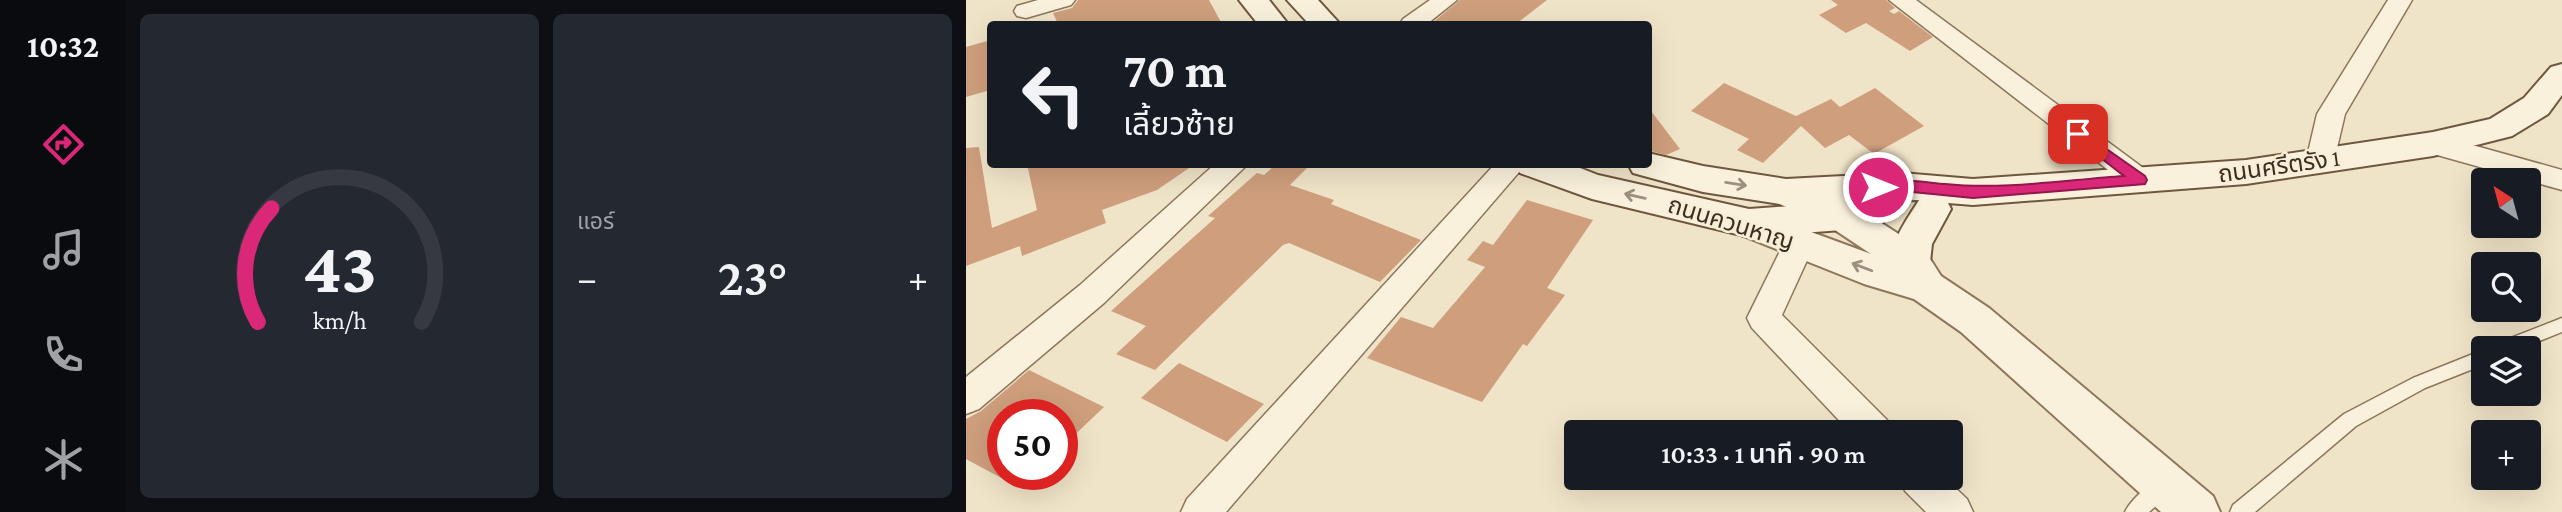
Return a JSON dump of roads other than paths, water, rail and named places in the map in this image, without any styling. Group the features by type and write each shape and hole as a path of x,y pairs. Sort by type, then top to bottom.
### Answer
{"main road":[{"path":"1254,0 1271,21"},
{"path":"1302,0 1322,21"},
{"name":"ถนนศรีตรัง 1","path":"1786,192 1902,186 1973,192 2140,180 2246,172 2433,144 2501,128 2536,106 2562,74"},
{"name":"ถนนควนหาญ","path":"1652,166 1703,179 1786,192 1842,216 1975,320 2165,503"},
{"name":"ถนนควนหาญ","path":"1543,168 1592,186 1749,223 1878,273 1919,275"},
{"name":"ถนนศรีตรัง 1","path":"1749,223 1933,209 1973,192"},
{"path":"1919,275 1913,244 1933,209"}],"street":[{"path":"1026,10 1063,0"},
{"path":"1416,21 1445,0"},
{"path":"2320,161 2331,114 2400,0"},
{"path":"1918,4 2140,180"},
{"path":"2433,144 2562,180"},
{"path":"966,398 1093,295 1230,168"},
{"path":"1201,512 1508,168"},
{"path":"1799,243 1764,318 1862,420"},
{"path":"1931,490 1953,512"}],"lane":[{"path":"2534,336 2562,325"},
{"path":"2240,512 2350,420 2419,383 2471,362"}]}
